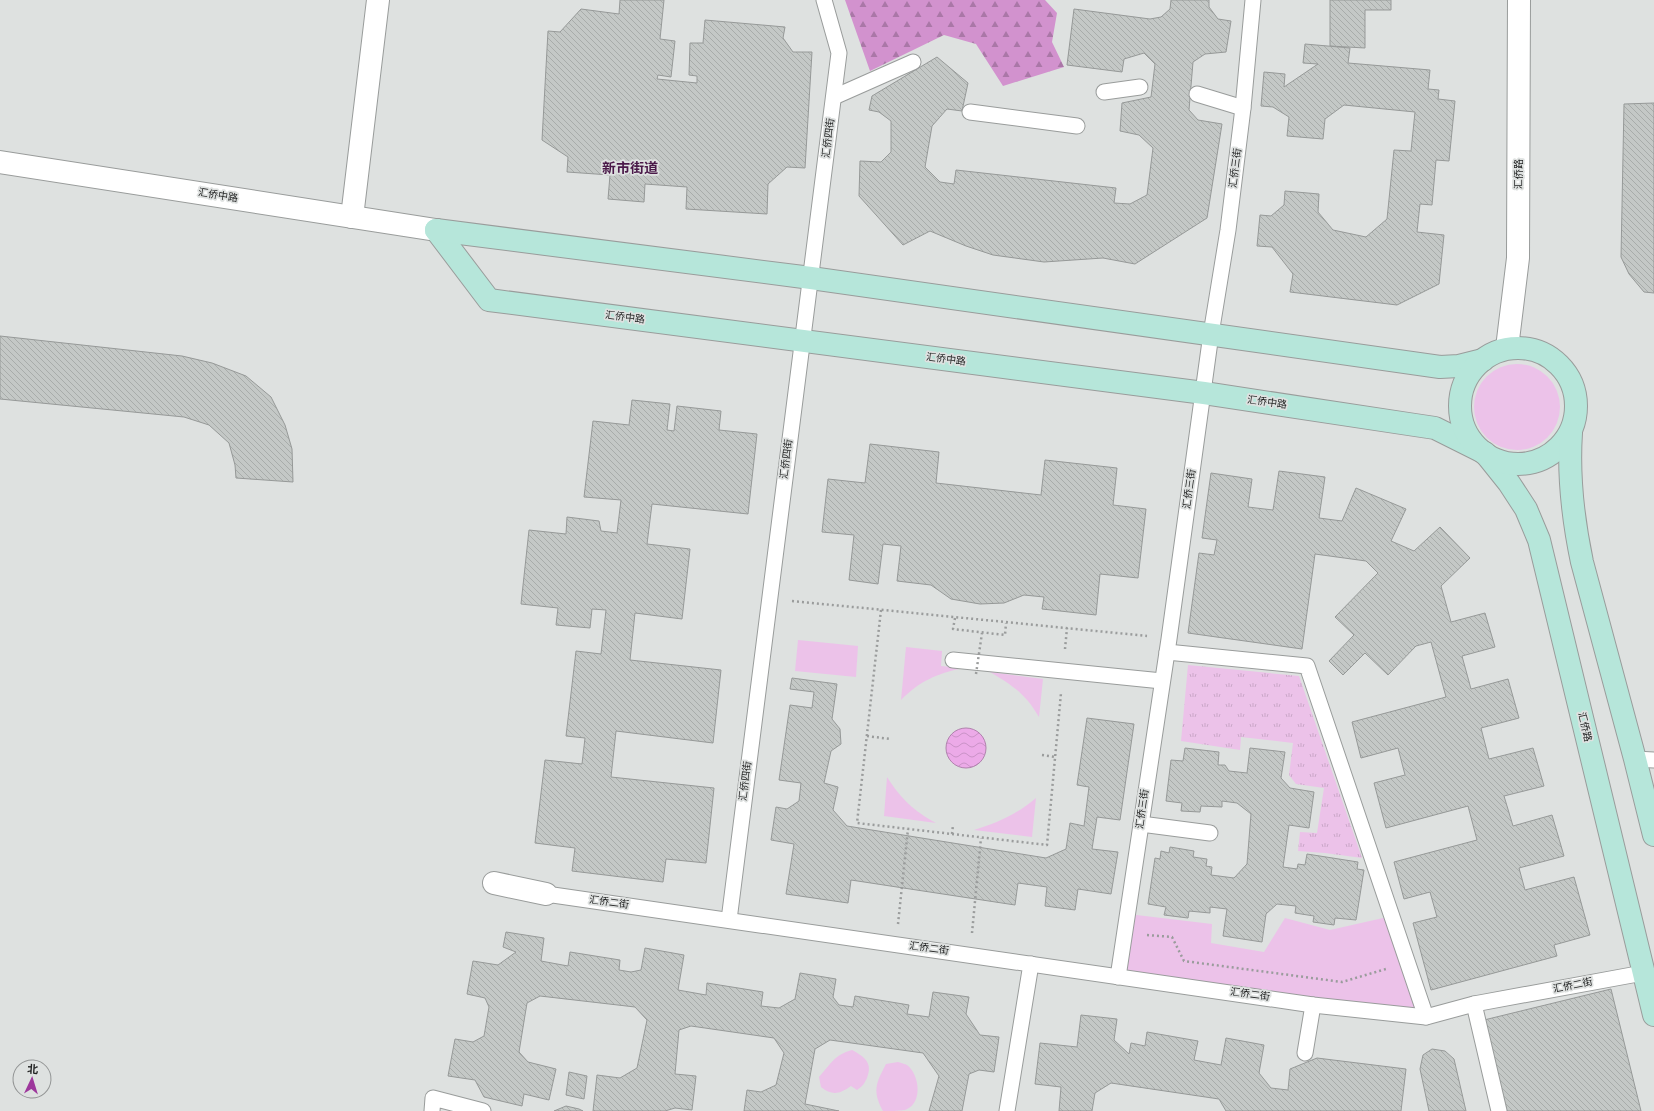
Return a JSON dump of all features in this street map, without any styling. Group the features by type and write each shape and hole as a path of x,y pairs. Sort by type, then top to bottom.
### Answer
{"street":[{"path":"352,217 378,0"},
{"name":"汇侨路","path":"1507,348 1518,258 1519,0"},
{"name":"汇侨中路","path":"0,162 436,230 811,278 1440,367 1459,366 1483,360"},
{"name":"汇侨中路","path":"436,230 490,300 1204,393 1435,428 1485,453"},
{"path":"1571,433 1558,450 1543,460 1522,466 1504,464 1485,453 1468,435 1461,423 1459,401 1465,380 1483,360 1493,353 1507,348 1522,348 1544,354 1561,367 1568,375 1576,394 1577,415 1571,433 1570,458 1571,492 1575,531 1582,562 1645,759 1654,835"},
{"name":"汇侨路","path":"1485,453 1509,483 1526,509 1539,540 1654,1015"},
{"path":"494,883 546,894"}],"lane":[{"name":"汇侨四街","path":"729,920 839,53 824,0"},
{"name":"汇侨三街","path":"1118,977 1168,645 1211,334 1228,230 1243,108 1253,0"},
{"path":"834,97 913,62"},
{"path":"1104,92 1140,87"},
{"path":"1197,94 1243,108"},
{"path":"970,112 1076,126"},
{"path":"1168,645 1307,666 1426,1017"},
{"path":"953,660 1162,681"},
{"path":"1141,824 1210,833"},
{"name":"汇侨二街","path":"546,894 1313,1005 1426,1017 1474,1004 1643,973"},
{"path":"1007,1111 1031,964"},
{"path":"1474,1004 1499,1111"},
{"path":"1305,1053 1313,1005"},
{"path":"432,1104 483,1111"}],"path":[{"path":"769,599 1067,628 1168,645"},
{"path":"881,610 857,823 1047,845 1067,628"},
{"path":"955,618 953,629 1005,635 1006,623"},
{"path":"976,674 982,632"},
{"path":"867,736 890,739"},
{"path":"1042,755 1055,757"},
{"path":"952,834 954,825"},
{"path":"896,944 908,829"},
{"path":"970,955 982,838"},
{"path":"1125,933 1172,937 1184,961 1342,982 1407,963"}],"green space":[{"path":"845,0 1045,0 1057,13 1052,42 1064,67 1003,86 976,44 944,35 870,71"},
{"path":"1517,364 1534,367 1548,376 1557,390 1560,407 1557,424 1548,438 1534,447 1517,450 1500,447 1486,438 1477,424 1474,407 1477,390 1486,376 1500,367"},
{"path":"798,640 858,646 856,677 795,671"},
{"path":"906,647 942,651 941,666 963,668 929,679 908,693 901,700"},
{"path":"1188,665 1299,676 1362,858 1298,851 1300,832 1317,833 1324,788 1296,784 1289,775 1293,743 1241,737 1240,750 1181,741"},
{"path":"990,672 1043,679 1039,717 1029,702 1018,691"},
{"path":"887,777 897,792 908,804 936,823 884,816"},
{"path":"1036,798 1032,837 974,830 1007,817 1022,809"},
{"path":"1128,914 1212,924 1211,943 1264,952 1285,918 1330,930 1392,916 1426,1017 1118,977"},
{"path":"852,1050 861,1055 868,1064 869,1073 863,1085 857,1090 851,1086 836,1093 829,1092 821,1087 819,1077 837,1057"},
{"path":"898,1062 907,1065 915,1075 918,1089 917,1096 911,1107 905,1110 883,1111 877,1098 876,1092 878,1082 886,1064"}],"water":[{"path":"966,728 974,730 980,734 984,740 986,748 984,756 980,762 974,766 966,768 958,766 952,762 948,756 946,748 948,740 952,734 958,730"}],"building":[{"path":"620,0 664,0 660,39 675,41 671,77 658,75 657,79 697,83 697,76 689,75 690,43 703,43 705,20 785,27 783,38 793,52 812,52 805,168 787,167 768,184 767,214 686,209 687,187 645,184 644,202 608,199 610,175 567,172 568,157 542,140 548,31 560,32 581,9 619,14"},
{"path":"1171,0 1209,0 1209,7 1218,19 1231,21 1226,52 1205,54 1193,62 1189,110 1198,120 1222,124 1207,218 1135,264 1103,258 1044,262 993,255 966,246 930,231 903,245 859,196 860,161 881,162 891,152 891,121 879,112 869,110 872,96 937,57 968,83 962,111 947,109 932,126 925,167 940,182 954,184 956,170 1116,188 1114,203 1130,204 1147,195 1153,148 1139,135 1120,131 1122,103 1151,97 1155,64 1144,53 1124,59 1122,72 1067,65 1074,9 1150,19 1161,17 1170,9"},
{"path":"1330,0 1391,0 1391,10 1365,10 1365,48 1330,46"},
{"path":"1305,44 1350,48 1348,63 1430,70 1428,89 1439,90 1438,99 1455,101 1449,161 1436,160 1432,205 1420,204 1417,232 1444,235 1439,284 1397,305 1290,292 1293,274 1272,247 1257,246 1260,215 1271,216 1284,205 1285,191 1319,194 1318,212 1333,230 1366,237 1387,219 1394,150 1411,151 1415,112 1344,105 1325,119 1323,139 1287,136 1289,117 1273,107 1261,106 1264,72 1285,74 1284,87 1318,64 1303,63"},
{"path":"1654,103 1654,293 1644,292 1629,274 1621,257 1624,104"},
{"path":"0,336 182,356 212,363 246,376 271,397 285,425 292,449 293,482 236,478 235,465 229,443 209,425 184,417 0,399"},
{"path":"632,400 670,404 667,430 674,431 677,406 721,411 719,430 757,434 748,514 652,504 647,544 690,549 682,619 635,613 630,660 721,670 713,743 616,731 611,777 714,788 706,863 666,859 663,882 572,871 575,848 535,843 545,760 582,764 585,738 566,736 576,651 601,654 606,610 592,609 590,628 556,625 558,608 521,604 529,530 566,534 567,517 599,521 601,531 617,533 621,500 584,497 593,421 629,425"},
{"path":"870,444 939,452 936,483 1041,495 1045,460 1117,468 1113,505 1146,509 1138,578 1100,574 1096,615 1042,609 1044,597 1024,595 1004,603 980,604 951,599 931,585 897,581 901,546 883,544 878,584 849,580 854,535 822,532 828,479 865,483"},
{"path":"1279,471 1325,477 1319,518 1342,521 1356,488 1406,509 1391,541 1414,551 1440,527 1470,558 1441,586 1451,622 1485,613 1495,647 1462,656 1471,689 1508,679 1519,718 1481,728 1489,759 1533,748 1544,786 1504,796 1513,826 1552,815 1564,856 1519,868 1525,890 1574,877 1590,935 1554,945 1557,956 1431,990 1413,923 1437,917 1430,892 1404,899 1394,862 1477,840 1468,806 1386,828 1374,783 1405,775 1398,748 1361,758 1352,722 1446,697 1431,642 1416,646 1388,675 1365,653 1343,675 1329,661 1354,635 1335,617 1378,573 1366,561 1315,554 1302,649 1188,633 1199,553 1214,555 1217,540 1202,538 1211,473 1252,479 1248,507 1273,510"},
{"path":"792,678 837,684 832,719 840,729 841,744 831,751 824,783 838,787 833,810 847,826 1046,858 1066,849 1070,823 1084,826 1089,787 1077,785 1087,718 1134,724 1120,820 1097,817 1092,849 1118,852 1111,894 1078,889 1075,910 1045,906 1047,887 1018,883 1015,905 851,880 848,903 786,894 794,844 771,840 776,807 787,809 799,801 801,783 779,780 790,705 812,708 814,692 790,689"},
{"path":"1185,748 1219,752 1218,765 1225,765 1229,771 1247,773 1250,748 1285,752 1281,778 1290,788 1314,792 1309,828 1289,825 1283,867 1297,869 1298,864 1305,865 1307,854 1358,862 1357,869 1364,870 1356,920 1335,918 1334,925 1313,922 1314,916 1295,913 1296,906 1277,904 1266,914 1262,942 1223,936 1227,909 1210,907 1210,913 1189,911 1188,918 1164,915 1166,907 1148,904 1155,858 1160,859 1161,851 1169,853 1170,847 1194,851 1193,857 1207,859 1206,866 1212,867 1211,875 1234,878 1247,864 1251,814 1237,803 1222,801 1222,807 1201,806 1200,812 1181,811 1182,803 1166,801 1171,760 1183,761"},
{"path":"506,932 544,938 541,961 568,966 570,952 620,960 619,970 631,972 641,970 645,948 684,955 678,990 706,995 707,983 763,992 761,1006 779,1008 795,999 800,973 836,979 833,997 839,1005 853,1007 855,996 909,1005 907,1014 929,1017 933,992 969,997 966,1014 980,1035 999,1037 994,1072 979,1070 969,1074 962,1111 929,1111 939,1076 923,1053 830,1040 815,1049 805,1104 839,1111 744,1111 747,1090 761,1092 776,1085 784,1053 774,1038 691,1026 679,1030 675,1074 696,1076 692,1110 675,1108 665,1111 593,1111 597,1075 620,1078 637,1068 647,1020 635,1007 540,996 527,1003 519,1052 528,1062 556,1069 549,1100 524,1094 522,1106 484,1097 475,1080 448,1076 455,1039 473,1042 484,1036 489,1007 485,998 467,994 473,961 498,965 516,952 503,947"},
{"path":"1611,989 1641,1111 1507,1111 1484,1020"},
{"path":"1081,1015 1117,1019 1114,1040 1129,1054 1131,1043 1145,1046 1147,1032 1198,1041 1194,1060 1221,1065 1226,1038 1264,1045 1259,1073 1271,1088 1288,1090 1290,1069 1317,1058 1406,1069 1401,1111 1226,1111 1219,1099 1111,1083 1095,1093 1092,1111 1059,1111 1061,1087 1035,1084 1040,1043 1077,1047"},
{"path":"1432,1049 1445,1051 1454,1059 1466,1111 1429,1111 1420,1069 1423,1055"},
{"path":"569,1072 587,1076 584,1099 566,1095"},
{"path":"566,1106 579,1109 583,1111 554,1111"}],"district":[{"name":"新市街道","path":"630,169"}]}
